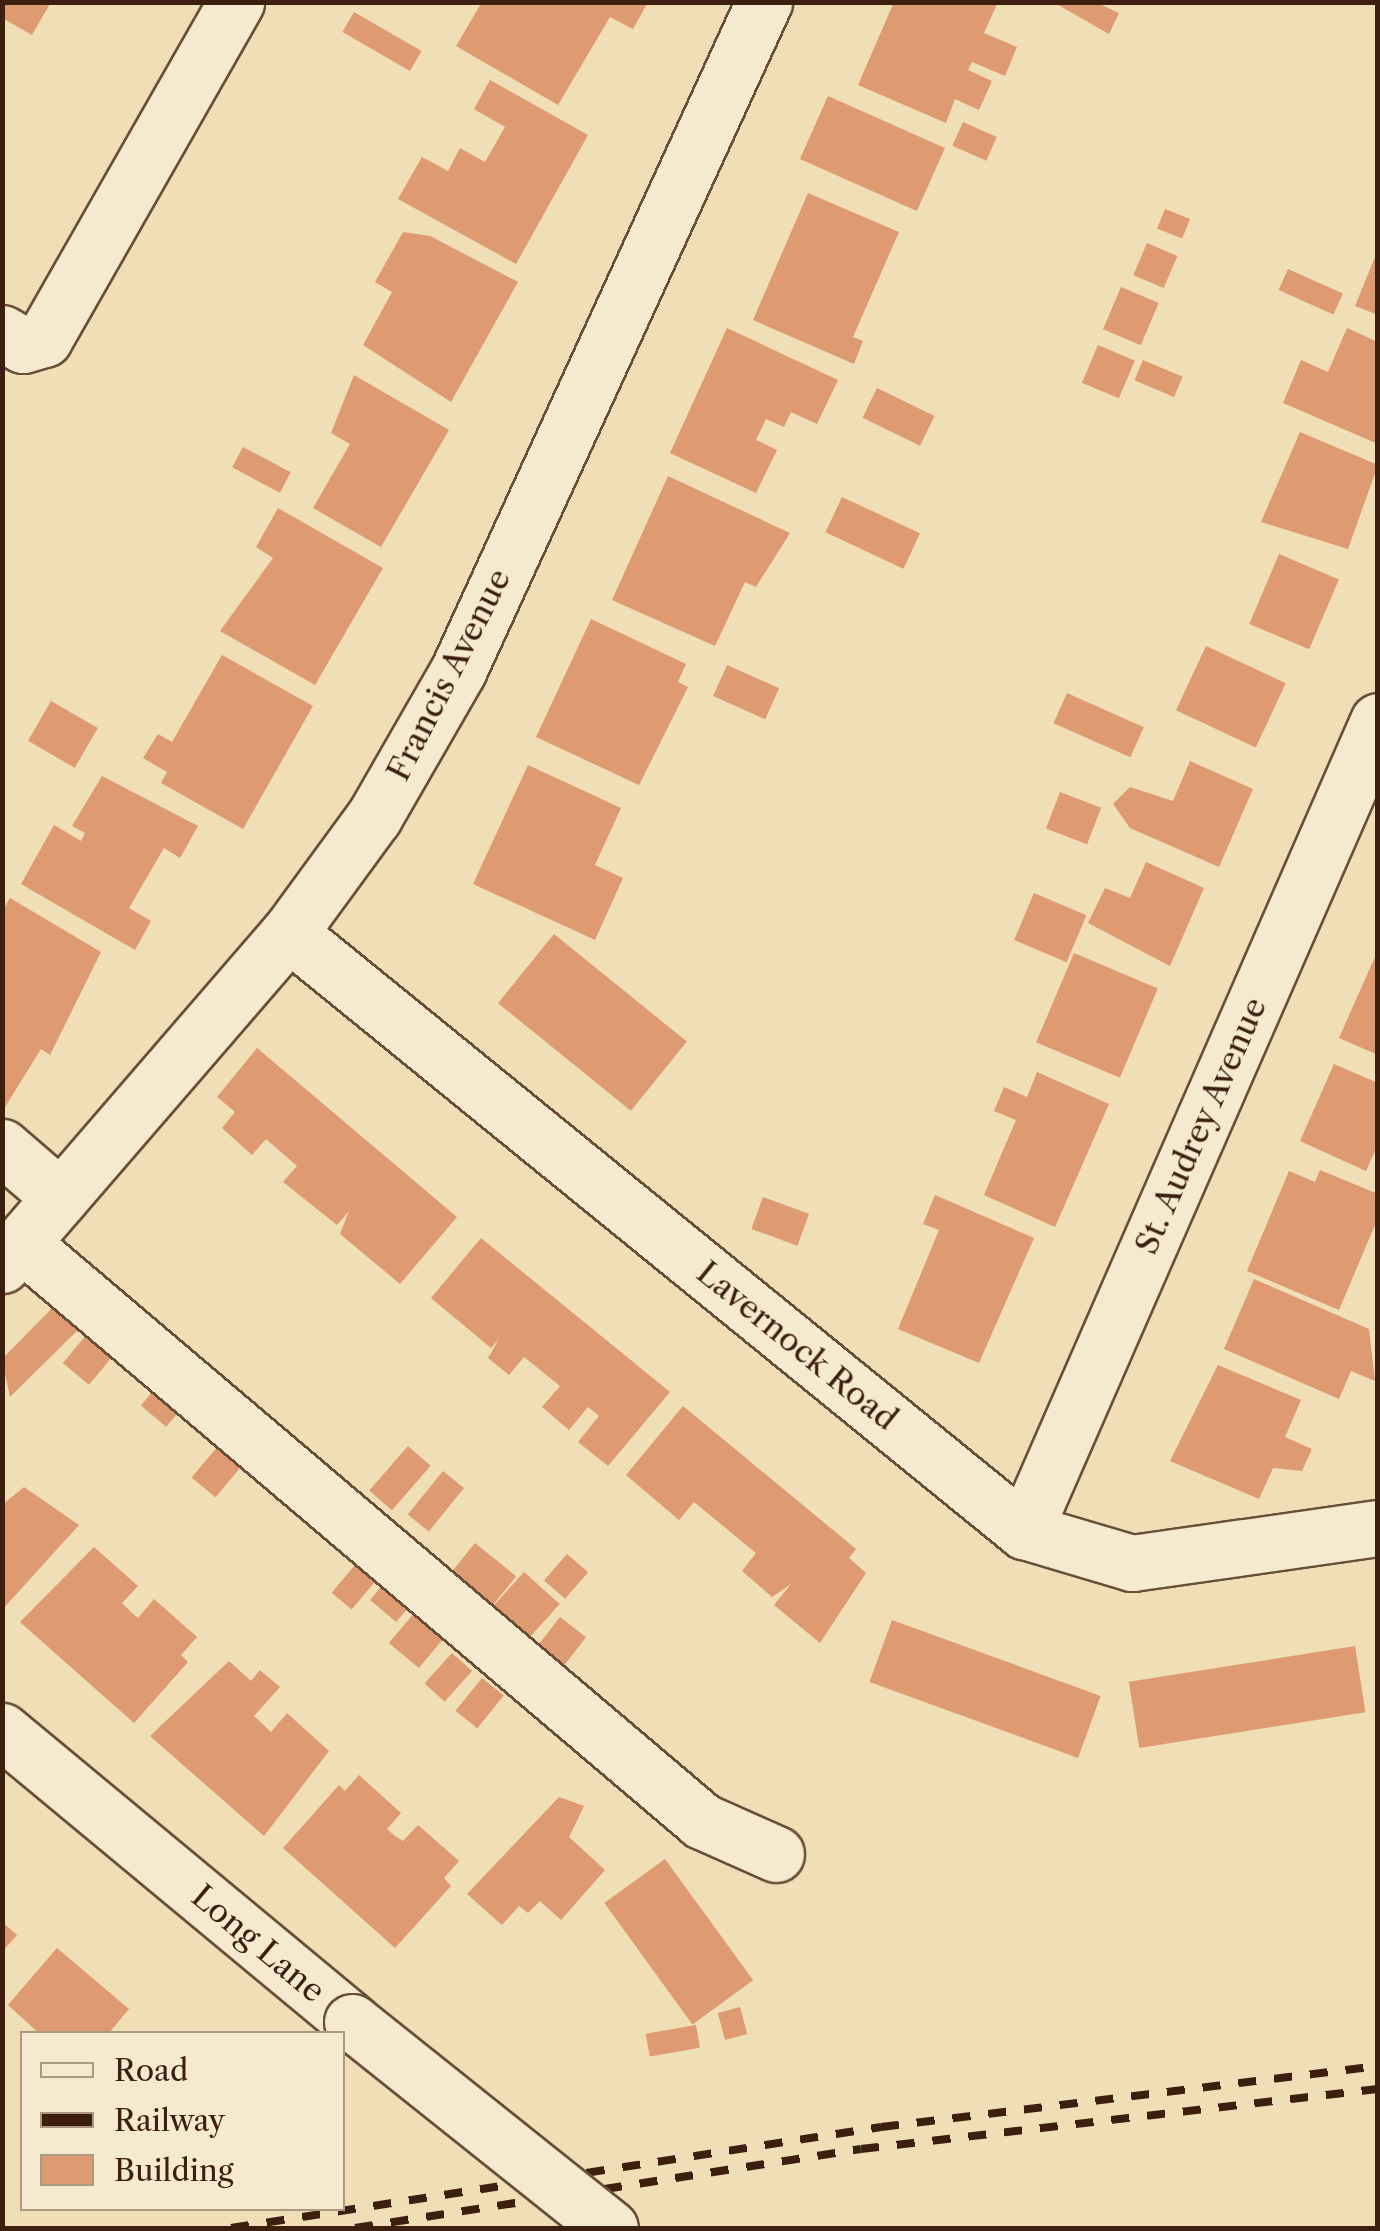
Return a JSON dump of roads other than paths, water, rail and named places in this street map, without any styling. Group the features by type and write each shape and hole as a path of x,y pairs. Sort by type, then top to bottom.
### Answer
{"street":[{"path":"2,334 23,345 44,339 236,2"},
{"name":"Francis Avenue","path":"12,1254 290,933 374,816 458,670 764,2"},
{"name":"St. Audrey Avenue","path":"1024,1531 1378,721"},
{"name":"Lavernock Road","path":"290,933 1024,1531 1132,1563 1378,1528"},
{"path":"2,1147 60,1197"},
{"path":"12,1254 702,1821 776,1854"},
{"name":"Long Lane","path":"2,1731 352,2022 610,2228"}],"railway":[{"path":"345,2210 881,2127 1378,2066"},
{"path":"355,2228 861,2149 1378,2089"},
{"path":"231,2228 340,2211"}]}
